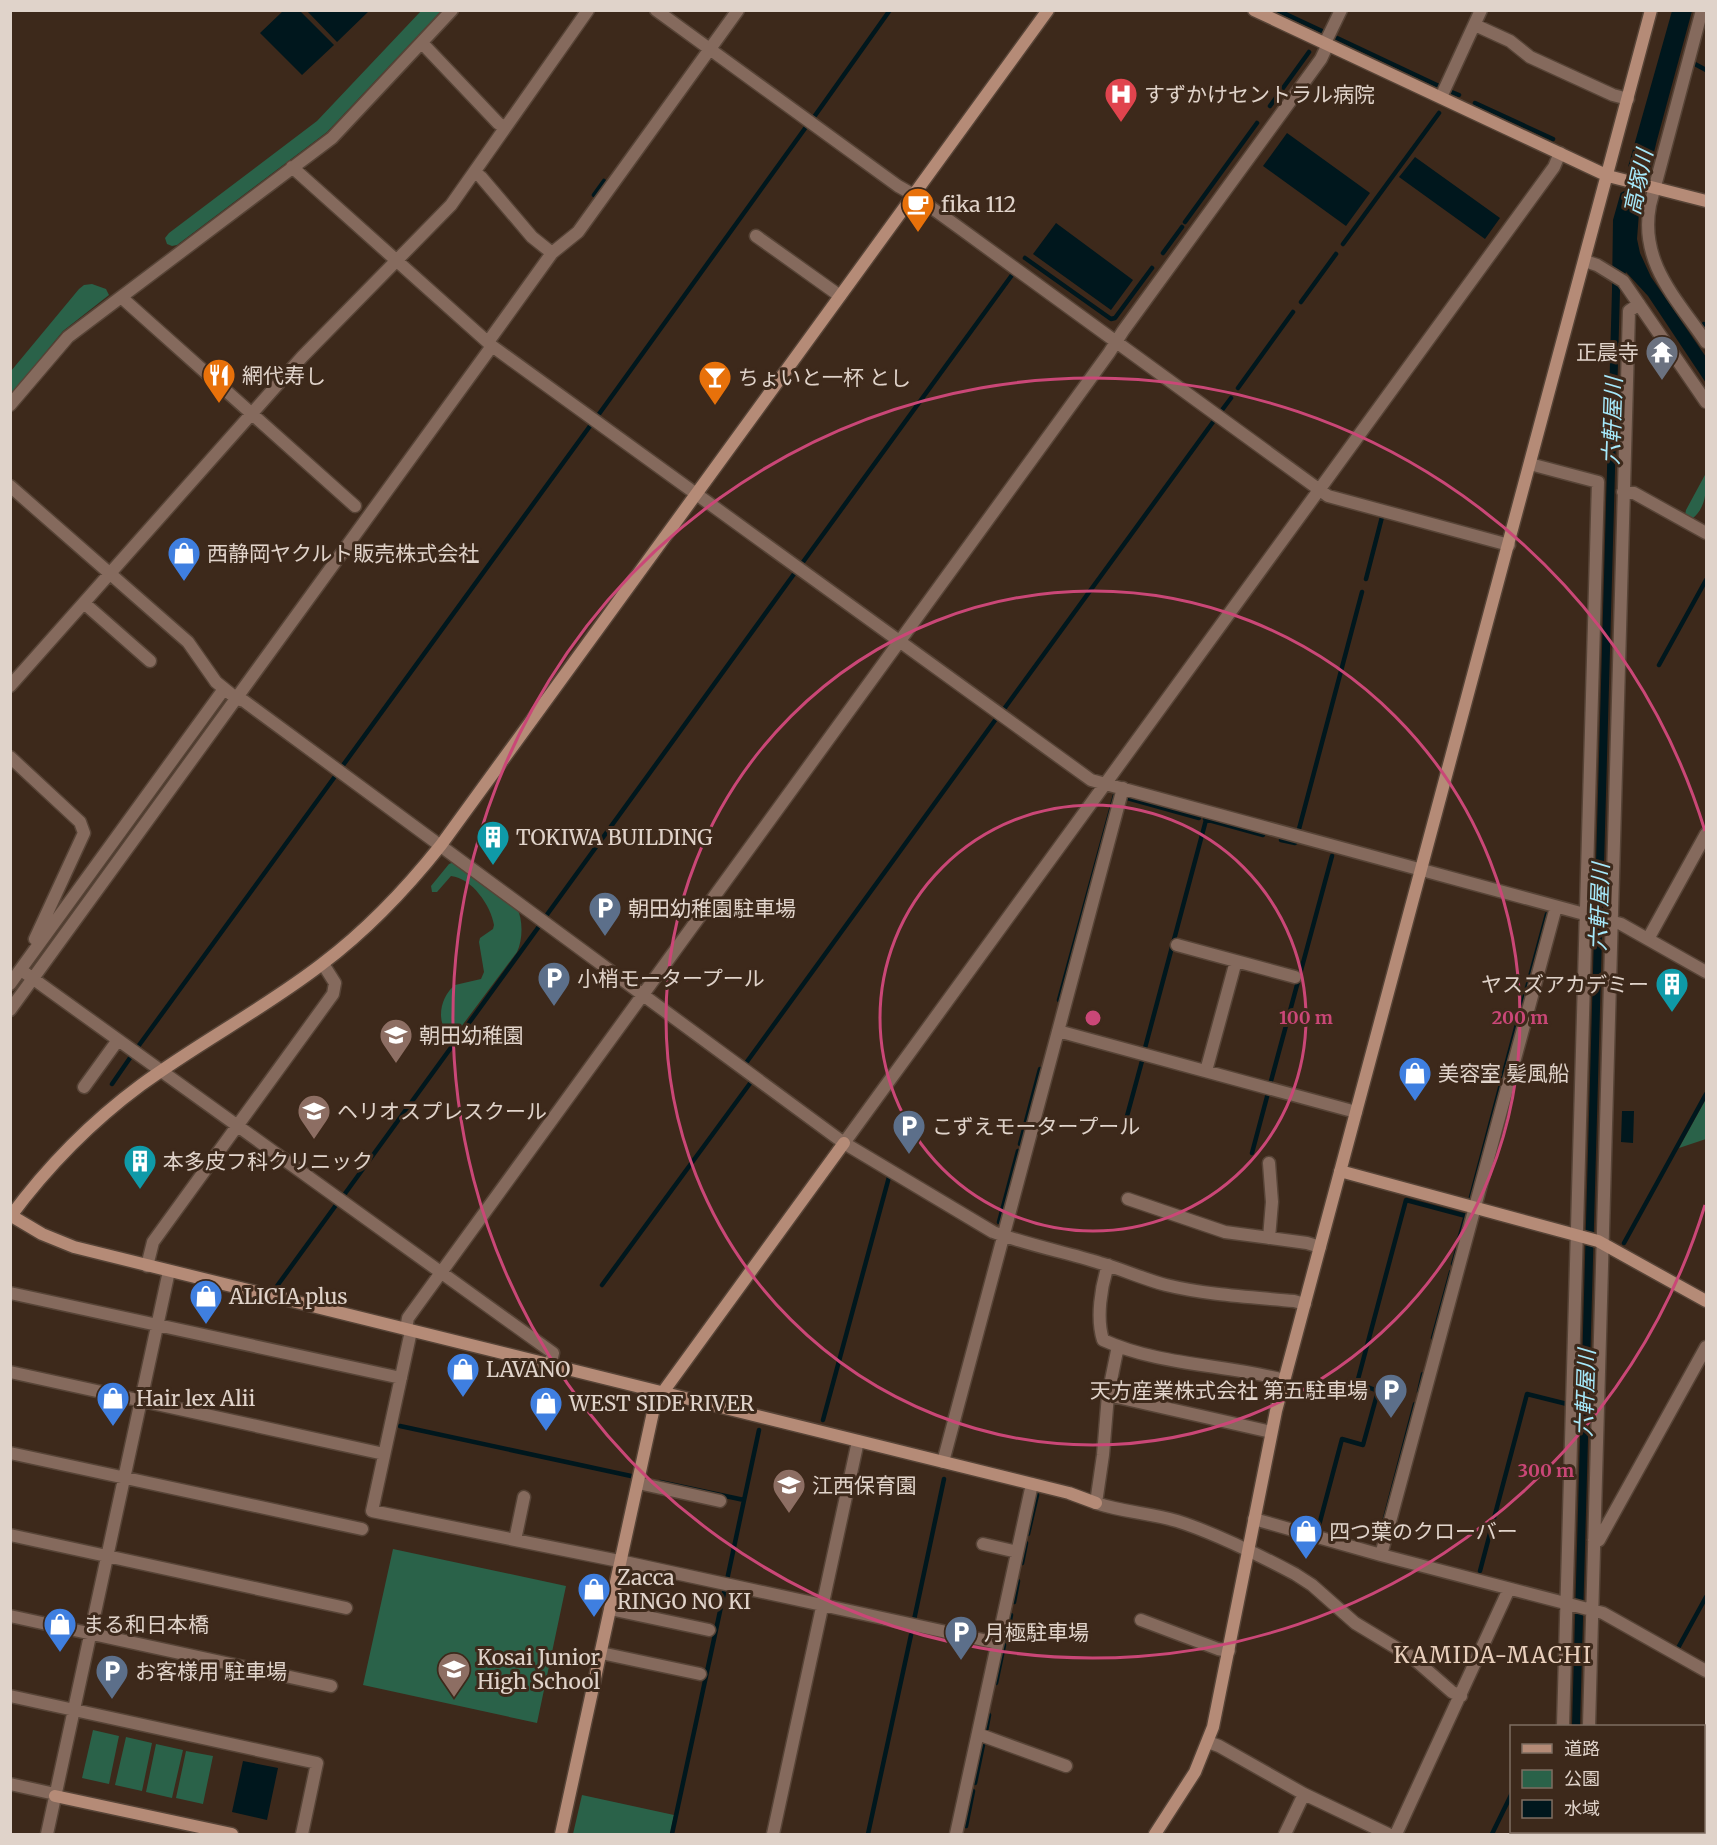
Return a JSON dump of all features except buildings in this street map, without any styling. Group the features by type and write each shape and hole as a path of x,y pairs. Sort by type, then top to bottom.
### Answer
{"street":[{"path":"10,405 68,337 332,138 452,10"},
{"path":"10,686 302,357 451,205 588,10"},
{"path":"656,10 1328,496 1509,545"},
{"path":"10,1010 237,699 490,344 552,253 578,232 738,10"},
{"path":"1048,10 441,845 384,910 322,964 124,1098 76,1141 46,1172 11,1216 58,1241 147,1266 1069,1493 1112,1509 1149,1514 1178,1522 1305,1580 1355,1623 1413,1658 1452,1692 1461,1696"},
{"path":"1254,10 1614,178 1707,201"},
{"path":"997,1642 620,1561 372,1511 401,1378 408,1318 1321,59 1341,10"},
{"path":"1441,98 1481,10"},
{"path":"1155,1834 1183,1793 1208,1742 1220,1704 1271,1432 1284,1380 1585,261 1614,178 1628,99 1651,10"},
{"path":"1702,10 1653,189 1647,230 1651,255 1662,277 1707,342"},
{"path":"1474,25 1510,41 1530,57 1613,95 1628,99"},
{"path":"422,44 498,123 506,128"},
{"path":"561,1834 655,1403 1554,166 1560,153"},
{"path":"292,167 490,344 1091,780 1621,924 1707,972"},
{"path":"475,172 532,237 552,253"},
{"path":"756,236 840,296"},
{"path":"1585,261 1598,265 1623,281 1707,402"},
{"path":"121,297 355,506"},
{"path":"1589,1725 1629,311 1639,304"},
{"path":"1530,464 1598,482 1588,916 1563,1725"},
{"path":"10,486 188,642 212,678 224,689 237,699 244,701 441,845 844,1143 993,1232 1004,1236 1184,1289 1305,1304"},
{"path":"1623,492 1634,492 1707,533"},
{"path":"84,603 150,661"},
{"path":"10,984 224,689"},
{"path":"10,757 80,822 84,833 35,939 40,943"},
{"path":"943,1462 1123,789"},
{"path":"1648,939 1707,834"},
{"path":"1381,1555 1556,907"},
{"path":"1177,945 1295,977"},
{"path":"1206,1071 1236,961"},
{"path":"147,1266 153,1242 333,994 335,983 322,964"},
{"path":"21,970 553,1353 550,1365"},
{"path":"1058,1031 1356,1112"},
{"path":"84,1087 118,1040"},
{"path":"1269,1163 1272,1202 1269,1239"},
{"path":"1340,1171 1601,1242 1707,1301"},
{"path":"1128,1200 1213,1229 1320,1247"},
{"path":"1108,1265 1100,1307 1100,1330 1103,1340 1118,1346 1201,1366 1284,1380"},
{"path":"47,1834 169,1271"},
{"path":"10,1293 401,1378"},
{"path":"1096,1503 1103,1455 1107,1395 1118,1346"},
{"path":"1594,1540 1599,1540 1707,1347"},
{"path":"10,1372 384,1454"},
{"path":"1107,1395 1271,1432"},
{"path":"773,1834 858,1441"},
{"path":"10,1452 362,1529"},
{"path":"638,1483 720,1501"},
{"path":"956,1834 1032,1484"},
{"path":"515,1540 524,1497"},
{"path":"1254,1520 1603,1613 1707,1671"},
{"path":"10,1535 346,1608"},
{"path":"983,1544 1017,1552"},
{"path":"1396,1834 1509,1589"},
{"path":"610,1609 709,1630"},
{"path":"10,1616 331,1686"},
{"path":"1141,1620 1229,1651"},
{"path":"601,1653 700,1674"},
{"path":"10,1696 317,1763 302,1834"},
{"path":"978,1734 1066,1766"},
{"path":"1208,1742 1304,1794 1388,1834"},
{"path":"10,1784 232,1834"},
{"path":"1285,1834 1304,1794"}],"green space":[{"path":"421,11 441,11 327,132 177,245 167,244 165,238 169,233 317,121"},
{"path":"92,284 106,289 109,295 63,331 11,394 11,371 79,289 84,285"},
{"path":"1706,473 1705,497 1701,508 1693,518 1685,515 1686,510"},
{"path":"454,862 517,908 522,930 517,952 455,1035 447,1033 444,1027 441,1015 443,1001 455,985 481,979 484,972 479,942 480,938 493,929 494,925 485,902 473,887 459,878 451,876 437,892 432,892 431,886 449,864"},
{"path":"1706,1099 1706,1139 1679,1148"},
{"path":"393,1549 566,1586 537,1723 363,1685"},
{"path":"93,1730 119,1736 109,1784 82,1778"},
{"path":"126,1737 152,1743 142,1791 115,1785"},
{"path":"156,1744 183,1750 172,1798 146,1792"},
{"path":"186,1751 213,1756 203,1804 176,1798"},
{"path":"582,1795 674,1815 670,1834 573,1834"}],"water":[{"path":"283,11 300,11 334,45 302,75 260,33"},
{"path":"307,11 369,11 337,42"},
{"path":"1672,11 1692,11 1639,213 1637,239 1640,253 1651,277 1706,357 1706,383 1648,296 1626,272 1620,291 1580,1725 1572,1725 1612,290 1613,220"},
{"path":"1287,133 1370,193 1346,226 1263,166"},
{"path":"1415,157 1500,218 1485,239 1399,177"},
{"path":"1056,223 1133,280 1111,310 1033,254"},
{"path":"1622,1111 1634,1111 1633,1143 1621,1142"},
{"path":"243,1761 278,1768 267,1820 232,1812"}],"pier":[{"path":"1626,162 1630,169 1653,175 1647,196 1626,190 1617,195"}],"waterway":[{"path":"814,117 890,10"},
{"path":"1277,10 1322,31"},
{"path":"1337,38 1441,87"},
{"path":"1270,106 1309,52"},
{"path":"1693,63 1706,70"},
{"path":"1449,91 1459,95"},
{"path":"1475,103 1553,139"},
{"path":"1343,244 1439,113"},
{"path":"1185,222 1257,123"},
{"path":"599,414 806,127"},
{"path":"594,195 604,181"},
{"path":"1163,253 1182,227"},
{"path":"1301,302 1336,254"},
{"path":"1025,258 1111,319 1115,318 1152,268"},
{"path":"803,562 1012,275"},
{"path":"1238,388 1293,312"},
{"path":"1222,410 1231,398"},
{"path":"1004,709 1213,422"},
{"path":"341,768 590,426"},
{"path":"1366,579 1382,517"},
{"path":"546,916 794,574"},
{"path":"1659,665 1706,580"},
{"path":"1299,829 1362,592"},
{"path":"746,1063 996,719"},
{"path":"137,1048 336,775"},
{"path":"1059,1000 1115,795"},
{"path":"1127,798 1199,818"},
{"path":"1205,819 1263,835"},
{"path":"1145,1048 1206,820"},
{"path":"1281,840 1295,843 1295,841"},
{"path":"1271,1081 1332,856"},
{"path":"1521,1010 1547,914"},
{"path":"344,1195 540,925"},
{"path":"1471,1197 1517,1024"},
{"path":"112,1084 132,1055"},
{"path":"1124,1127 1142,1061"},
{"path":"1020,1144 1040,1069"},
{"path":"602,1285 751,1082"},
{"path":"1252,1153 1268,1093"},
{"path":"1624,1243 1706,1094"},
{"path":"999,1222 1018,1151"},
{"path":"823,1420 889,1177"},
{"path":"1318,1529 1342,1439 1363,1445 1378,1391 1357,1383 1406,1200 1466,1216"},
{"path":"277,1286 336,1205"},
{"path":"1458,1243 1466,1215"},
{"path":"1453,1264 1457,1250"},
{"path":"1433,1338 1451,1272"},
{"path":"1419,1392 1423,1374"},
{"name":"六軒屋川","path":"1480,1571 1527,1394 1567,1404"},
{"path":"1383,1526 1415,1404"},
{"path":"400,1426 631,1476"},
{"path":"727,1580 759,1430"},
{"path":"914,1620 944,1479"},
{"path":"660,1482 744,1500"},
{"path":"1028,1534 1037,1495"},
{"path":"1022,1563 1026,1543"},
{"path":"1014,1602 1018,1581"},
{"path":"672,1834 725,1588"},
{"path":"1678,1648 1706,1597"},
{"path":"1006,1639 1011,1615"},
{"path":"868,1834 911,1635"},
{"path":"996,1683 1004,1645"},
{"path":"986,1731 989,1715"},
{"path":"975,1783 984,1740"},
{"path":"966,1826 973,1791"},
{"path":"1492,1834 1510,1797"}],"place":[{"name":"すずかけセントラル病院","path":"1121,123"},
{"name":"fika 112","path":"918,233"},
{"name":"正晨寺","path":"1662,381"},
{"name":"網代寿し","path":"219,404"},
{"name":"ちょいと一杯 とし","path":"715,406"},
{"name":"西静岡ヤクルト販売株式会社","path":"184,582"},
{"name":"TOKIWA BUILDING","path":"493,866"},
{"name":"朝田幼稚園駐車場","path":"605,937"},
{"name":"小梢モータープール","path":"554,1007"},
{"name":"ヤスズアカデミー","path":"1672,1013"},
{"name":"朝田幼稚園","path":"396,1064"},
{"name":"美容室 髪風船","path":"1415,1102"},
{"name":"ヘリオスプレスクール","path":"314,1140"},
{"name":"こずえモータープール","path":"909,1155"},
{"name":"本多皮フ科クリニック","path":"140,1190"},
{"name":"ALICIA plus","path":"206,1325"},
{"name":"LAVANO","path":"463,1398"},
{"name":"天方産業株式会社 第五駐車場","path":"1391,1419"},
{"name":"Hair lex Alii","path":"113,1427"},
{"name":"WEST SIDE RIVER","path":"546,1432"},
{"name":"江西保育園","path":"789,1514"},
{"name":"四つ葉のクローバー","path":"1306,1560"},
{"name":"Zacca RINGO NO KI","path":"594,1618"},
{"name":"まる和日本橋","path":"60,1653"},
{"name":"月極駐車場","path":"961,1661"},
{"name":"Kosai Junior High School","path":"454,1698"},
{"name":"お客様用 駐車場","path":"112,1700"}],"district":[{"name":"KAMIDA-MACHI","path":"1493,1655"}],"water label":[{"name":"高塚川","path":"1638,182"}]}
